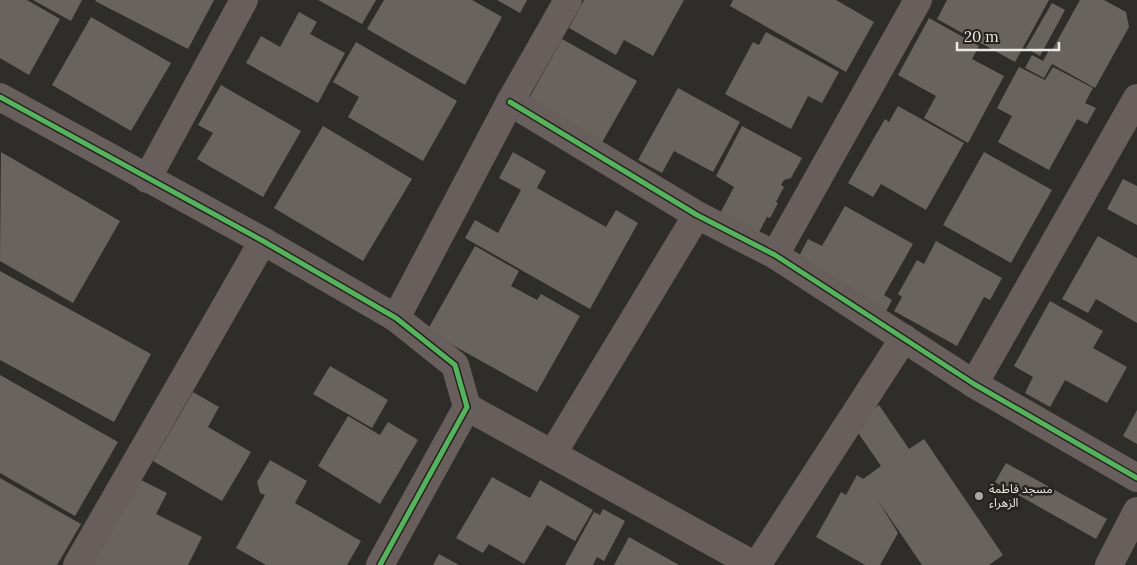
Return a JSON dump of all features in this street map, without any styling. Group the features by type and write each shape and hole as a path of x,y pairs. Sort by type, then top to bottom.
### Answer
{"street":[{"path":"147,179 244,0"},
{"path":"396,318 510,102 568,0"},
{"path":"775,255 918,0"},
{"path":"0,97 263,242 396,318 455,365 467,406 380,565"},
{"path":"974,384 1137,98"},
{"path":"510,102 697,215 775,255 974,384 1137,478"},
{"path":"553,453 697,215"},
{"path":"78,565 263,242"},
{"path":"467,406 756,565 904,338"},
{"path":"1109,565 1137,511"}],"building":[{"path":"0,0 27,0 60,19 29,75 0,58"},
{"path":"33,0 82,0 71,21"},
{"path":"96,0 214,0 188,49"},
{"path":"318,0 376,0 362,24"},
{"path":"384,0 472,0 502,17 465,85 367,29"},
{"path":"497,0 527,0 520,13"},
{"path":"584,0 684,0 653,56 624,40 616,55 569,28"},
{"path":"733,0 836,0 874,22 846,72 730,6"},
{"path":"947,0 1049,0 1015,62 937,19"},
{"path":"1080,0 1104,0 1126,12 1129,27 1095,88 1052,64 1044,78 1025,68 1032,55 1043,61 1049,50 1051,52"},
{"path":"1052,3 1065,10 1040,56 1026,48"},
{"path":"299,12 317,22 310,34 345,53 318,103 246,63 261,36 280,47"},
{"path":"91,17 171,63 131,131 52,85"},
{"path":"929,18 979,46 972,59 1004,76 968,143 924,118 936,96 898,75"},
{"path":"766,32 839,72 822,103 808,96 791,129 725,94 753,42 759,45"},
{"path":"562,39 637,81 600,146 526,104"},
{"path":"356,42 457,101 423,161 348,117 359,97 333,82"},
{"path":"1019,67 1045,80 1053,67 1093,88 1085,103 1096,108 1087,124 1077,119 1049,170 998,142 1012,116 997,108"},
{"path":"221,85 301,131 263,197 197,159 213,133 198,125"},
{"path":"678,88 740,122 713,172 674,151 662,173 638,160"},
{"path":"898,106 964,143 926,210 881,184 873,197 848,183 885,119 889,122"},
{"path":"323,126 412,179 363,261 274,208"},
{"path":"742,126 802,158 791,178 784,180 781,185 784,187 776,202 778,203 770,218 767,217 755,240 717,219 734,187 716,176"},
{"path":"1,152 120,221 73,303 0,261"},
{"path":"513,152 546,171 537,188 606,227 616,210 638,223 590,309 465,238 475,220 498,233 521,190 499,178"},
{"path":"984,152 1052,190 1011,263 943,225"},
{"path":"1123,179 1137,186 1137,225 1107,209"},
{"path":"845,206 913,244 884,295 892,300 883,317 794,266 808,239 822,246"},
{"path":"1098,236 1137,258 1137,323 1096,299 1088,313 1062,299"},
{"path":"936,241 1002,278 990,300 984,297 957,346 894,311 902,297 898,294 917,260 924,264"},
{"path":"475,246 519,271 511,286 537,300 541,294 580,316 537,392 427,331"},
{"path":"0,271 151,354 114,422 0,360"},
{"path":"1050,301 1103,331 1093,348 1127,367 1107,403 1065,380 1050,407 1025,393 1033,377 1014,366"},
{"path":"330,366 388,400 372,428 313,394"},
{"path":"0,375 118,442 75,516 0,473"},
{"path":"193,392 219,407 208,427 251,452 222,501 153,461"},
{"path":"879,405 909,449 924,439 1003,555 989,565 922,565 877,499 898,533 880,565 865,565 816,537 841,492 846,495 857,475 863,479 881,466 852,424"},
{"path":"1137,410 1137,444 1123,436"},
{"path":"348,416 380,435 388,422 418,440 380,504 318,466"},
{"path":"270,460 307,481 295,503 361,541 347,565 266,565 236,548 265,495 260,493 257,482"},
{"path":"1006,463 1107,519 1096,539 995,482"},
{"path":"135,477 167,493 156,514 202,537 188,565 90,565"},
{"path":"492,477 530,498 540,480 593,510 575,541 547,525 524,564 489,544 483,553 456,538"},
{"path":"0,478 81,524 57,565 0,565"},
{"path":"603,509 625,521 604,561 597,557 593,565 565,565 594,512 600,515"},
{"path":"629,537 679,565 614,565"},
{"path":"439,554 459,565 433,565"}],"cycle path":[{"path":"0,97 263,241 396,318 455,365 467,407 380,565"},
{"path":"510,102 697,215 775,255 974,384 1137,478"}],"place":[{"name":"مسجد فاطمة الزهراء","path":"979,496"}]}
